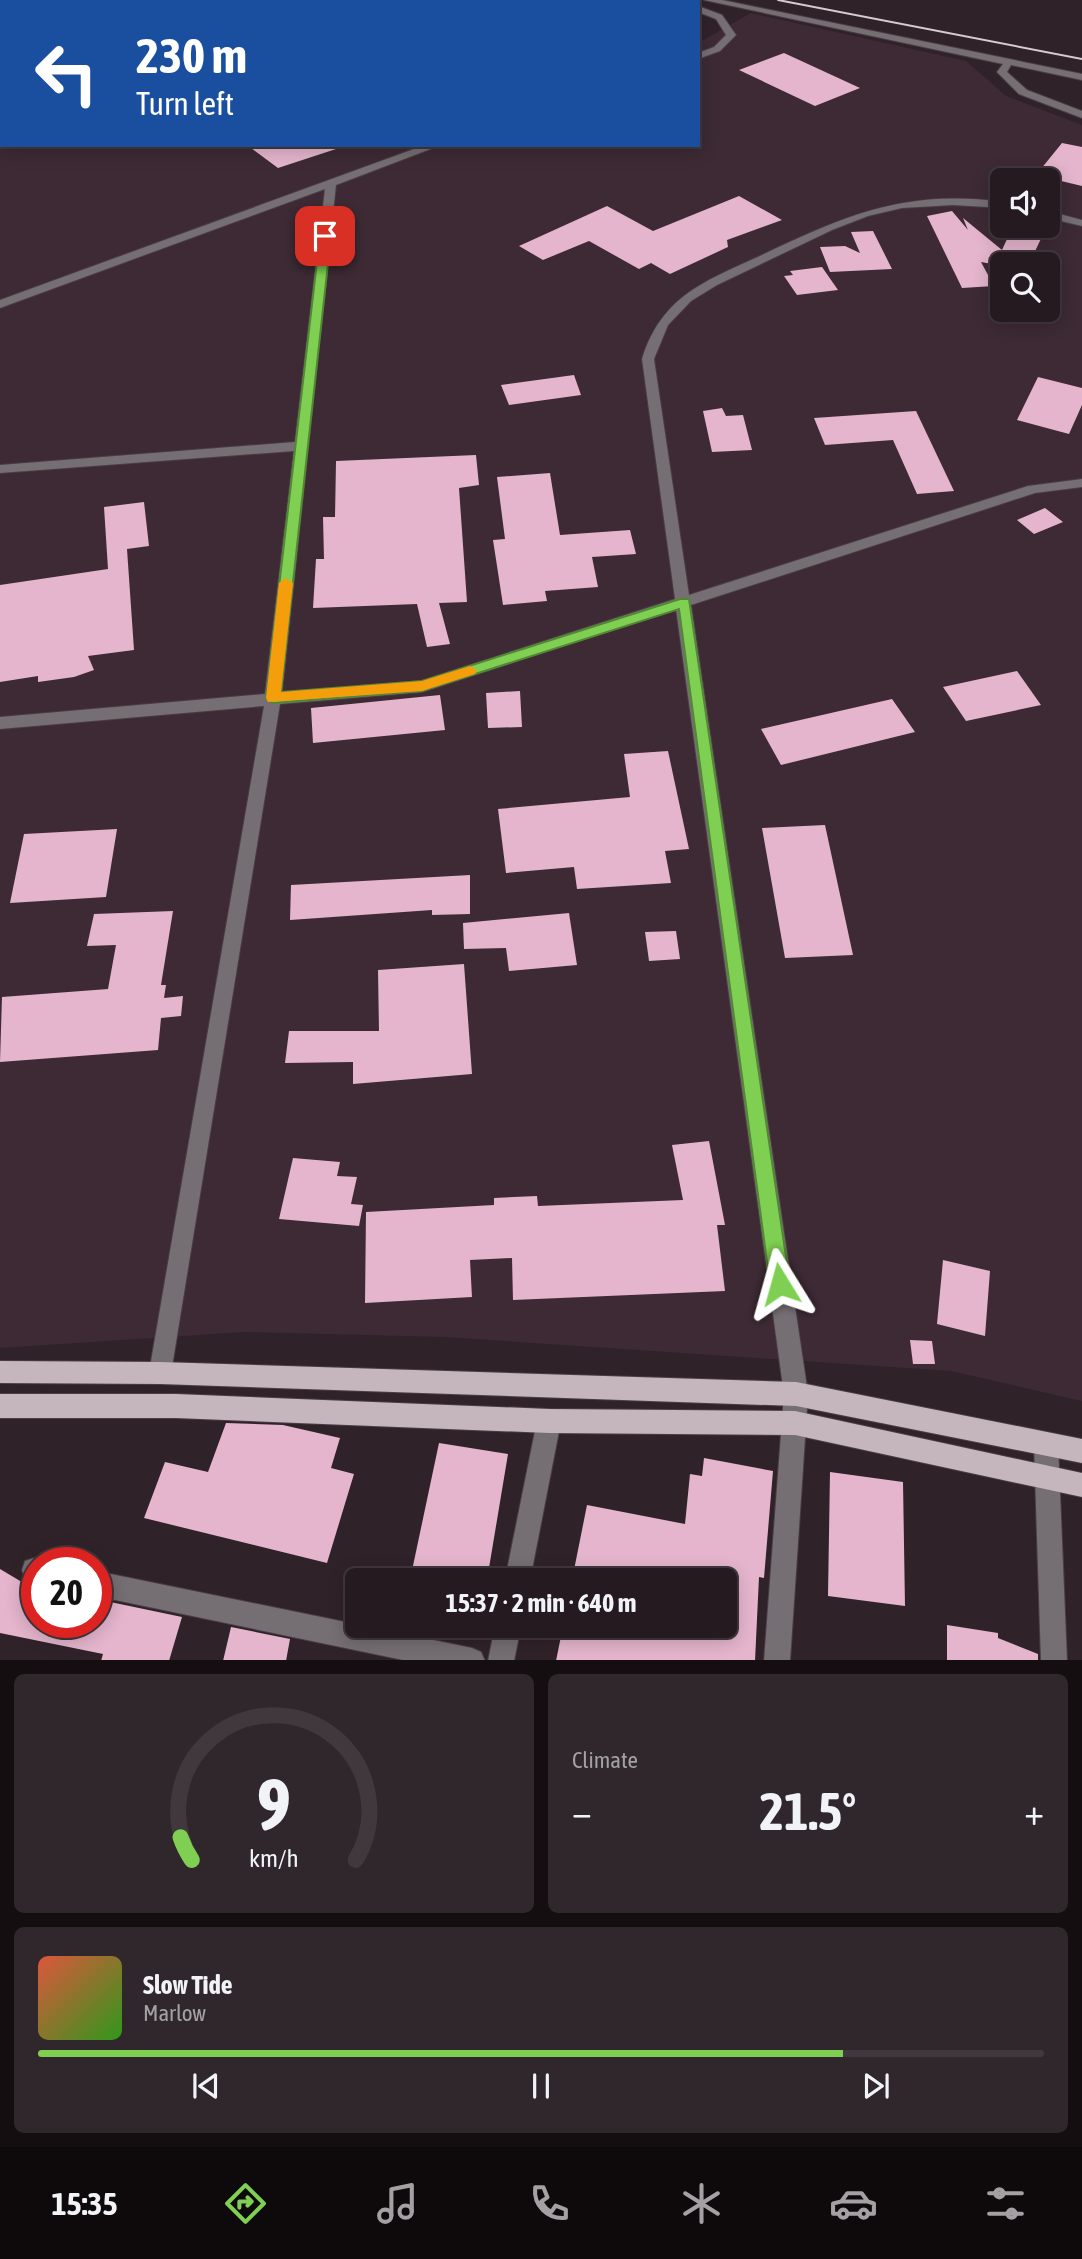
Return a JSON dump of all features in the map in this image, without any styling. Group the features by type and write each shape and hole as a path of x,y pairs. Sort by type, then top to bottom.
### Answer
{"main road":[{"path":"0,1372 160,1373 796,1394 1082,1451"},
{"path":"0,1406 176,1406 549,1421 795,1423 1082,1486"}],"street":[{"path":"709,0 1082,77"},
{"path":"700,10 719,17 731,35 717,49 700,55"},
{"path":"1008,63 1002,72 1023,92 1082,114"},
{"path":"0,304 430,147"},
{"path":"160,1373 273,698 331,183"},
{"path":"777,1660 796,1394 685,602 648,359 654,337 668,316 687,298 714,282 864,215 900,205 948,201 990,204"},
{"path":"1060,217 1082,223"},
{"path":"0,469 302,446"},
{"path":"0,723 422,686 1033,489 1082,483"},
{"path":"519,1568 549,1421"},
{"path":"1046,1444 1054,1660"},
{"path":"112,1586 467,1660"},
{"path":"501,1660 506,1638"}],"shaded area":[{"path":"751,13 966,61 1006,96 1082,125 1082,1401 951,1371 446,1337 245,1332 0,1348 0,147 700,147 700,42"}],"building":[{"path":"784,53 860,88 815,106 739,70"},
{"path":"1062,143 1082,147 1082,186 1060,181 1060,168 1042,168"},
{"path":"250,147 336,147 336,149 278,168"},
{"path":"739,196 782,220 727,240 728,247 670,274 651,263 639,269 589,241 543,260 519,246 607,206 653,231"},
{"path":"952,211 968,230 963,218 1002,250 1008,238 1041,238 1035,252 990,252 990,264 981,262 990,279 990,286 962,288 927,216"},
{"path":"873,231 892,269 830,272 820,247 845,246 860,253 851,232"},
{"path":"822,267 838,290 797,295 784,276 793,275 790,271"},
{"path":"574,375 581,395 509,405 501,385"},
{"path":"1038,377 1082,388 1082,405 1069,434 1017,420"},
{"path":"722,408 726,416 743,415 752,450 712,452 703,411"},
{"path":"916,411 954,491 917,494 893,440 825,445 814,418"},
{"path":"476,455 479,485 459,488 467,602 439,603 450,644 427,647 417,604 313,608 316,559 324,559 323,517 335,517 336,461"},
{"path":"550,473 560,535 630,530 636,554 592,557 598,587 545,591 547,601 503,605 493,540 505,539 497,477"},
{"path":"144,502 149,546 127,549 134,650 88,656 94,670 74,677 38,682 38,676 0,682 0,585 108,569 104,507"},
{"path":"1045,508 1063,522 1034,534 1017,520"},
{"path":"1017,671 1041,705 966,721 943,687"},
{"path":"520,691 522,727 488,728 486,693"},
{"path":"440,695 445,730 313,743 311,708"},
{"path":"892,699 915,732 781,765 761,729"},
{"path":"668,751 689,849 665,851 671,883 577,889 574,867 506,873 498,809 630,797 624,754"},
{"path":"825,825 853,955 785,958 762,828"},
{"path":"117,829 106,897 10,903 24,834"},
{"path":"470,875 470,914 432,915 432,910 290,920 291,885"},
{"path":"173,911 161,985 166,985 164,998 183,996 181,1016 161,1018 158,1050 0,1062 2,997 108,989 116,945 87,946 94,914"},
{"path":"569,913 577,965 509,971 506,948 464,949 463,923"},
{"path":"676,931 680,959 649,961 645,932"},
{"path":"464,964 472,1074 353,1084 353,1062 285,1063 289,1031 379,1031 378,970"},
{"path":"709,1141 725,1225 717,1225 725,1291 513,1300 512,1258 470,1260 472,1297 365,1303 366,1212 494,1205 494,1198 537,1196 538,1206 683,1200 672,1145"},
{"path":"293,1158 340,1162 337,1176 357,1177 351,1204 363,1205 359,1226 279,1219"},
{"path":"943,1260 990,1271 985,1336 937,1324"},
{"path":"910,1340 932,1341 935,1364 913,1364"},
{"path":"226,1423 283,1425 340,1438 331,1468 354,1474 327,1563 144,1518 165,1462 208,1472"},
{"path":"439,1443 508,1454 489,1568 413,1568"},
{"path":"704,1458 773,1471 764,1578 759,1577 755,1660 556,1660 561,1638 737,1638 737,1568 574,1568 587,1505 685,1524 690,1474 702,1476"},
{"path":"830,1472 903,1482 905,1606 828,1596"},
{"path":"0,1569 21,1581 21,1637 0,1633"},
{"path":"112,1602 182,1617 169,1660 101,1660 103,1654 25,1638 112,1638"},
{"path":"947,1625 998,1633 998,1638 1038,1654 1038,1660 947,1660"},
{"path":"231,1627 290,1639 286,1660 223,1660"}],"tram line":[{"path":"778,0 1082,59"}],"slow traffic":[{"path":"286,583 273,698 422,686 470,670"}],"route":[{"path":"325,236 273,698 422,686 685,602 780,1284"}]}
